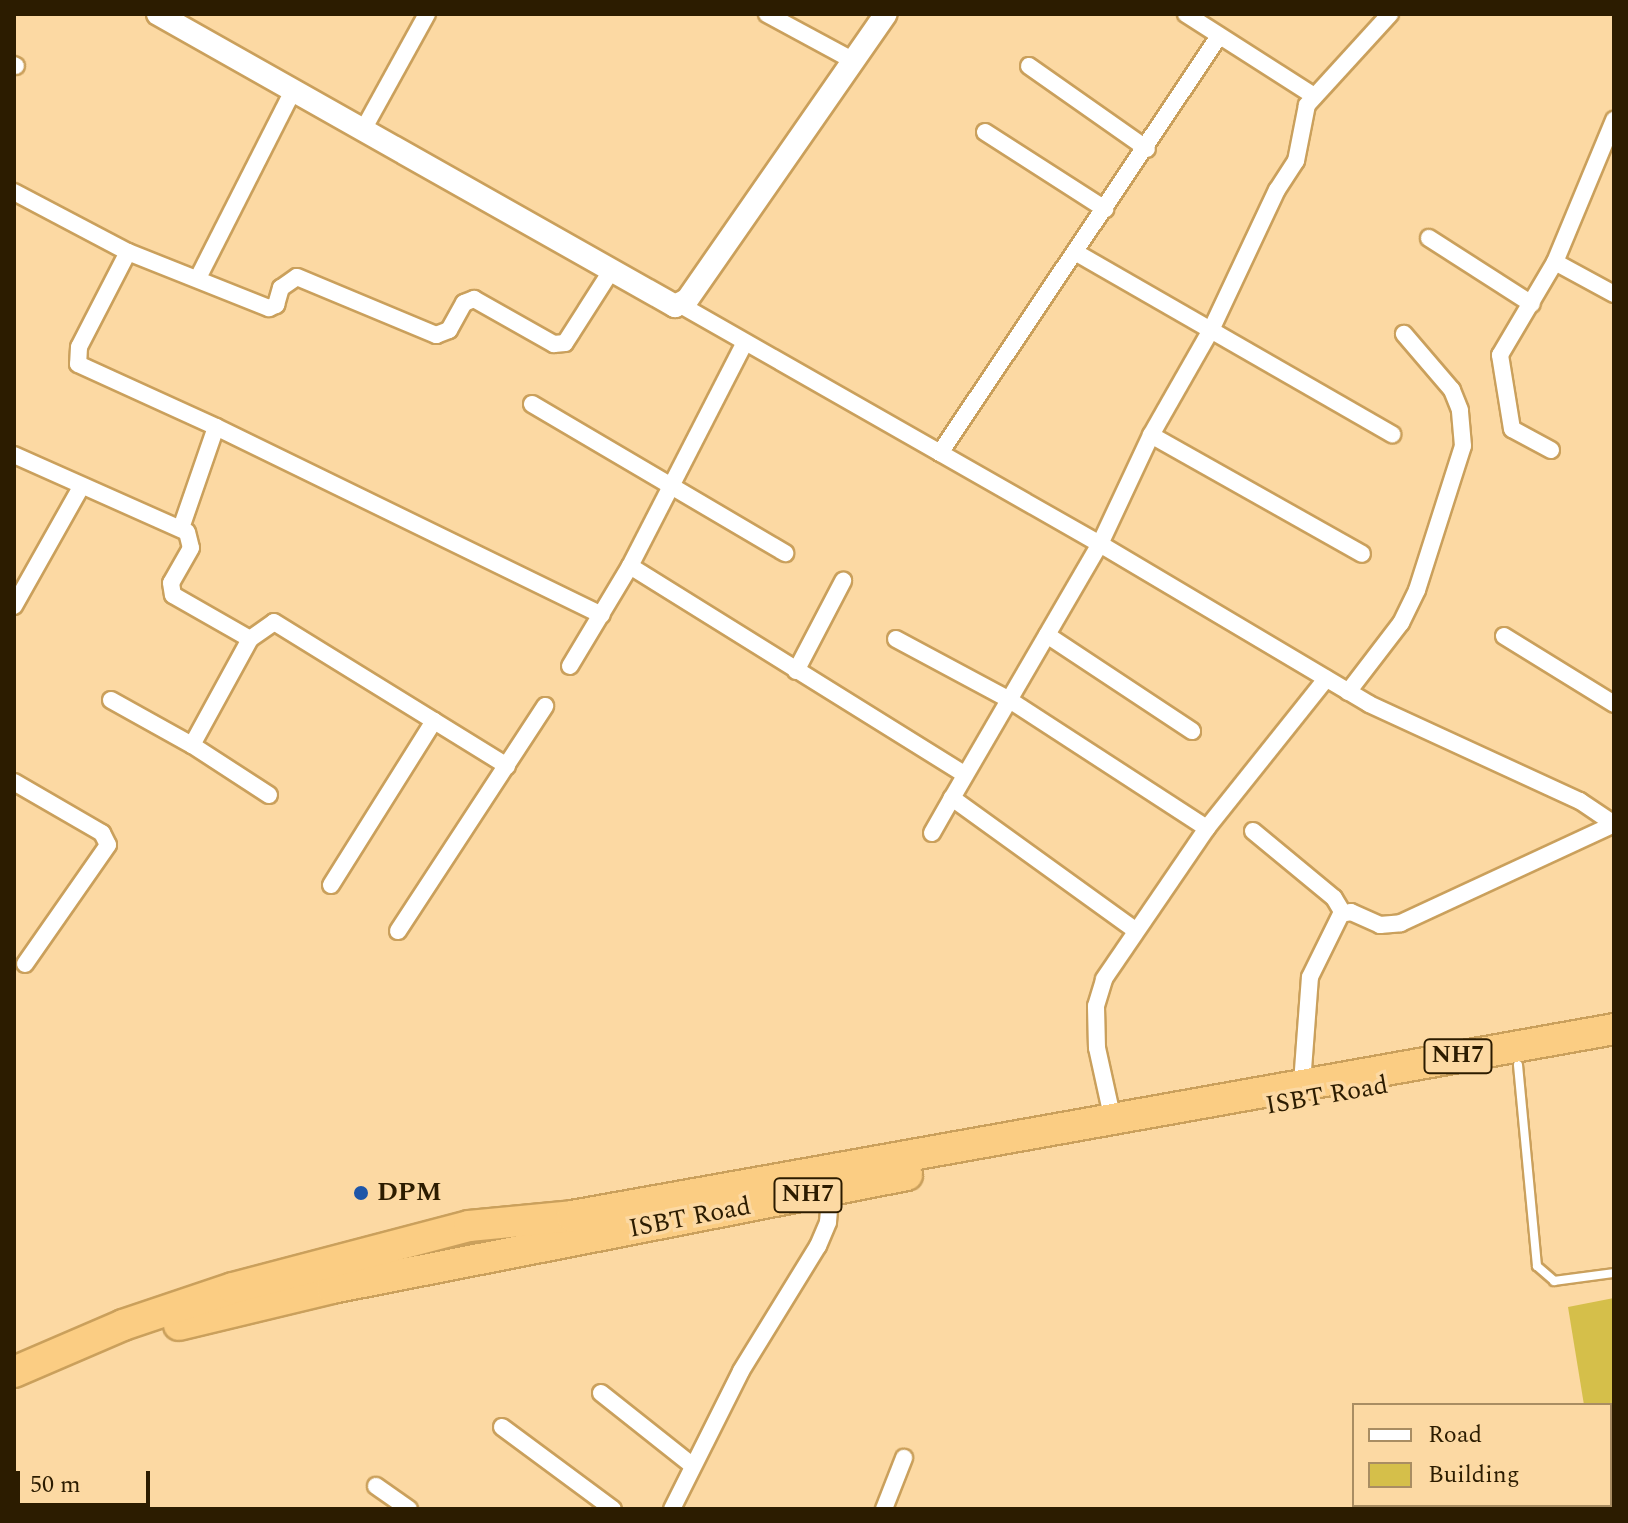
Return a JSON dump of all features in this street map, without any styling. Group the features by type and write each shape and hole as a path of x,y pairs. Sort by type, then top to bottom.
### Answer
{"highway":[{"name":"NH7","path":"831,1179 1112,1116 1222,1106 1302,1083 1614,1029"},
{"name":"ISBT Road","path":"14,1388 171,1327 329,1276 1222,1106 1614,1050"},
{"name":"NH7","path":"14,1372 123,1325 329,1276"}],"street":[{"path":"363,130 427,14"},
{"path":"767,14 854,61"},
{"path":"679,304 886,14"},
{"path":"1186,14 1314,96"},
{"path":"932,833 1100,544 1151,435 1211,330 1277,190 1296,161 1303,117 1314,96 1390,14"},
{"path":"173,18 293,91 668,304 679,304 744,344 1100,544 1348,692 1412,727 1466,746 1580,801 1614,824"},
{"path":"940,453 1147,149 1219,36"},
{"path":"1029,66 1147,149"},
{"path":"199,276 293,91"},
{"path":"1551,450 1512,429 1500,375 1500,355 1555,262 1614,120"},
{"path":"985,132 1105,209"},
{"path":"14,192 128,252 199,276 269,308 276,305 281,288 297,277 321,283 436,335 449,330 464,303 481,300 561,344 573,337 611,271"},
{"path":"1429,238 1532,304"},
{"path":"128,252 79,347 78,364 216,427 602,615"},
{"path":"1075,252 1392,434"},
{"path":"1555,262 1614,294"},
{"path":"1348,692 1401,623 1417,590 1463,446 1460,410 1452,390 1404,334"},
{"path":"570,666 630,566 744,344"},
{"path":"532,404 785,553"},
{"path":"181,528 216,427"},
{"path":"1151,435 1362,554"},
{"path":"14,455 81,487 181,528 192,542 171,583 173,595 250,639"},
{"path":"14,606 81,487"},
{"path":"630,566 964,774"},
{"path":"796,671 843,581"},
{"path":"192,745 250,639 268,623 282,624 507,766"},
{"path":"1047,635 1192,731"},
{"path":"1504,636 1614,704"},
{"path":"896,639 1008,699 1207,828"},
{"path":"1112,1116 1099,1065 1096,1006 1104,979 1207,828 1326,679"},
{"path":"111,700 192,745 269,795"},
{"path":"398,931 545,706"},
{"path":"331,885 434,721"},
{"path":"15,785 102,833 108,845 25,964"},
{"path":"952,798 1135,930"},
{"path":"1253,831 1334,898 1343,913 1380,925 1401,923 1614,824"},
{"path":"1302,1083 1310,977 1325,939 1343,913"},
{"path":"672,1509 741,1371 818,1246 828,1222 831,1179"},
{"path":"601,1393 693,1466"},
{"path":"502,1427 613,1509"},
{"path":"884,1509 904,1458"},
{"path":"376,1486 409,1509"}],"lane":[{"path":"1518,1065 1537,1266 1554,1281 1614,1273"}],"building":[{"path":"1614,1298 1614,1405 1584,1403 1568,1307"}],"place":[{"name":"DPM","path":"361,1193"}]}
